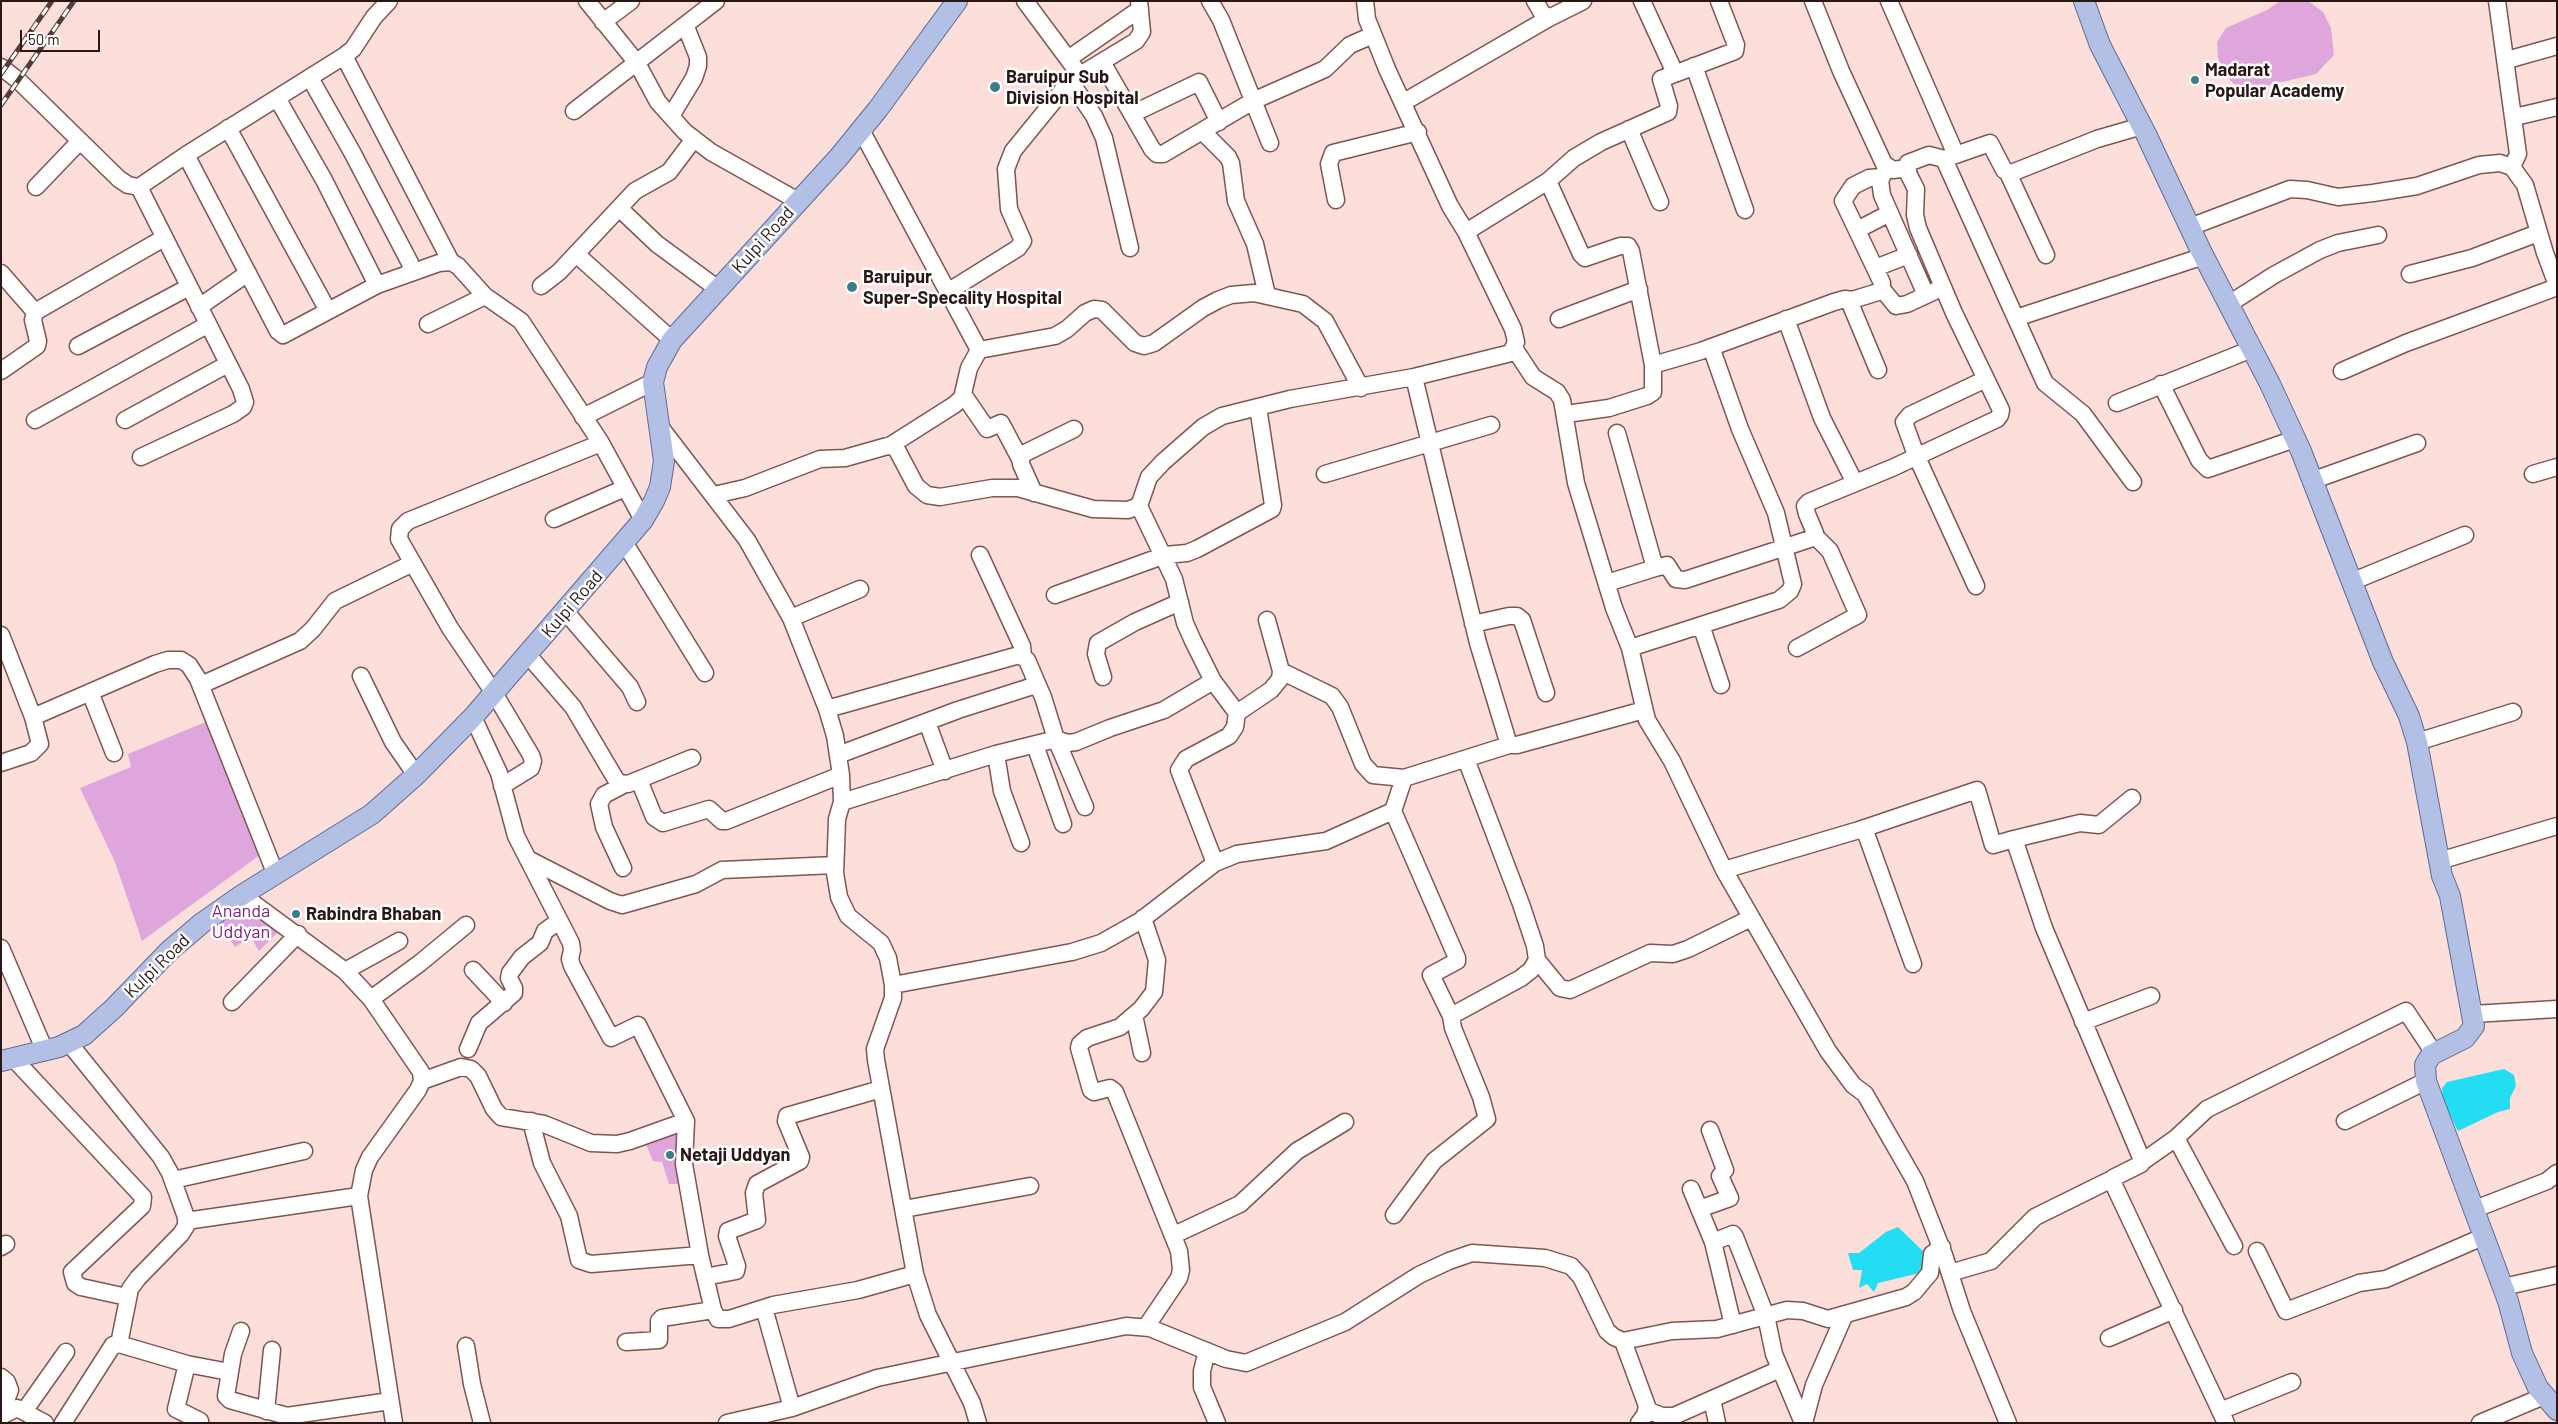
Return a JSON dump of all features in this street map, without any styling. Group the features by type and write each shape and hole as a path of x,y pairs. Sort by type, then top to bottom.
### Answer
{"main road":[{"name":"Kulpi Road","path":"7,1060 69,1043 98,1024 168,951 242,895 372,814 416,775 473,717 643,520 654,501 663,475 664,462 653,382 657,367 672,340 861,130 957,1"},
{"path":"2084,1 2100,45 2252,349 2314,480 2351,582 2383,662 2406,709 2418,742 2439,861 2450,896 2474,1026 2472,1031 2456,1044 2434,1053 2425,1065 2426,1081 2485,1236 2503,1287 2522,1353 2529,1371 2550,1403"}],"street":[{"path":"1,67 19,81 119,179 128,185 139,187 228,128 344,56 353,48 374,17 389,1"},
{"path":"587,1 637,63 658,102 694,139 711,152 798,201"},
{"path":"603,22 631,1"},
{"path":"1025,1 1068,59 1075,78 1104,138 1130,248"},
{"path":"1210,1 1221,20 1270,143"},
{"path":"1215,864 1179,770 1186,759 1229,736 1235,727 1237,712 1213,681 1189,632 1165,555 1139,506 1149,477 1182,444 1222,416 1258,407 1414,377 1507,355 1514,348 1516,342 1513,329 1466,232 1450,206 1418,132 1372,35 1367,19 1365,1"},
{"path":"1535,1 1542,13 1549,18"},
{"path":"1404,102 1549,18 1583,1"},
{"path":"1642,1 1675,73"},
{"path":"1466,232 1548,181 1574,158 1601,142 1668,112 1670,106 1661,79 1735,51 1736,45 1719,1"},
{"path":"1813,1 1885,173 1880,188 1926,295"},
{"path":"1889,1 2016,318 2046,383 2083,414 2133,482"},
{"path":"2497,1 2515,117 2518,154 2512,167"},
{"path":"574,111 686,27 707,4"},
{"path":"949,291 1018,248 1023,241 1010,209 1006,169 1013,151 1075,78 1136,41 1142,32 1139,5"},
{"path":"1068,59 1139,5"},
{"path":"670,116 694,78 698,66 698,57 686,27"},
{"path":"1102,62 1157,154 1170,152 1253,101 1325,69 1350,46 1372,35"},
{"path":"2507,60 2557,46"},
{"path":"344,56 451,262 458,266 485,296 521,321 601,443 643,520"},
{"path":"1694,66 1745,210"},
{"path":"310,78 352,152 410,262 412,272"},
{"path":"1132,114 1199,82 1219,122"},
{"path":"277,98 324,180 376,285"},
{"path":"2515,117 2557,107"},
{"path":"2008,173 2097,139 2142,126"},
{"path":"228,128 327,309"},
{"path":"1629,129 1660,202"},
{"path":"861,130 979,350"},
{"path":"1203,132 1231,162 1236,201 1255,244 1267,295"},
{"path":"1336,200 1329,164 1333,153 1418,132"},
{"path":"541,286 576,254 635,191 669,172 694,139"},
{"path":"36,187 80,141"},
{"path":"1797,648 1855,619 1858,615 1830,551 1814,536 1805,506 1809,502 1997,420 2001,410 1954,313 1918,228 1915,215 1916,189 1907,168 1908,163 1929,155 1950,157 1990,143 2008,173 2046,255"},
{"path":"186,155 278,331 283,335 289,334 327,309 376,285 412,272 451,262"},
{"path":"2190,228 2290,189 2308,190 2338,197 2417,186 2488,163 2500,163 2512,167 2525,185 2538,233 2557,286 2406,343 2342,370"},
{"path":"1907,168 1893,170 1853,186 1843,201 1875,268 1882,288 1896,306 1907,304 1944,288"},
{"path":"1548,181 1581,254 1585,258 1620,246 1628,246 1653,365 1653,392 1647,396 1609,408 1566,414"},
{"path":"139,187 207,325 245,396 243,407 233,414 141,457"},
{"path":"619,208 657,244 718,289"},
{"path":"1856,230 1890,213"},
{"path":"2410,274 2472,258 2538,233"},
{"path":"2229,304 2274,275 2320,250 2338,243 2378,235"},
{"path":"1,371 37,346 38,342 32,320 35,312 164,238"},
{"path":"576,254 672,340"},
{"path":"1875,268 1909,255"},
{"path":"2016,318 2204,256"},
{"path":"1,272 35,312"},
{"path":"199,307 248,273"},
{"path":"78,346 189,287"},
{"path":"1653,365 1711,347 1834,302 1845,299 1852,300 1882,288"},
{"path":"1559,319 1638,289"},
{"path":"979,350 1055,336 1067,329 1085,313 1094,309 1107,314 1135,343 1144,346 1154,343 1202,308 1218,300 1231,295 1254,292 1303,304 1325,322 1361,388"},
{"path":"428,324 485,296"},
{"path":"1852,300 1851,308 1878,370"},
{"path":"1786,319 1822,418 1855,483"},
{"path":"35,420 207,325"},
{"path":"1630,648 1779,600 1790,591 1793,584 1776,513 1740,429 1711,347"},
{"path":"1514,348 1533,377 1557,392 1562,400 1566,414 1576,483 1607,583 1630,648 1644,710 1672,761 1724,870 1751,918 1831,1056 1853,1084 1865,1094 1895,1143 1915,1181 1942,1247 1962,1311 2008,1423"},
{"path":"2117,403 2252,349"},
{"path":"714,495 745,488 820,459 845,458 891,445 954,405 963,394 969,368 979,350"},
{"path":"125,420 228,364"},
{"path":"1414,377 1473,624 1509,745"},
{"path":"1976,586 1904,426 1906,418 1986,378"},
{"path":"583,417 653,382"},
{"path":"2161,384 2199,460 2208,470 2295,439"},
{"path":"963,394 987,429 1001,423 1020,459 1034,492"},
{"path":"1055,595 1165,555 1187,553 1272,509 1273,505 1258,407"},
{"path":"658,424 747,540 791,618 827,709 841,775 842,802 837,819 835,865 839,897 842,908 848,916 881,943 888,958 893,985 893,998 875,1049 915,1274 928,1315 972,1402 978,1423"},
{"path":"1325,474 1490,425"},
{"path":"1020,459 1024,453 1074,429"},
{"path":"1617,433 1656,568"},
{"path":"502,786 531,768 534,761 494,693 450,628 399,539 400,529 408,521 601,443"},
{"path":"2314,480 2417,443"},
{"path":"891,445 897,450 916,486 927,495 940,497 992,488 1018,488 1093,509 1128,510 1139,506"},
{"path":"2533,474 2557,467"},
{"path":"554,518 625,488"},
{"path":"2351,582 2382,571 2395,563 2465,535"},
{"path":"1607,583 1667,565 1676,579 1685,580 1785,548 1814,536"},
{"path":"624,542 705,673"},
{"path":"980,556 1022,646 1023,656 1039,688 1056,739 1085,807"},
{"path":"201,685 300,641 313,629 334,601 413,562"},
{"path":"791,618 860,589"},
{"path":"1103,677 1096,654 1098,643 1135,622 1180,602"},
{"path":"565,611 630,687 637,702"},
{"path":"1473,624 1509,616 1518,616 1522,620 1546,693"},
{"path":"1237,712 1278,684 1280,679 1280,671 1267,620"},
{"path":"1701,625 1721,685"},
{"path":"1,763 31,753 40,744 33,716 3,644"},
{"path":"528,654 573,707 615,780 623,785"},
{"path":"827,709 1011,656 1023,656"},
{"path":"33,716 168,660 181,660 189,665 201,685 276,875"},
{"path":"1280,671 1332,696 1340,707 1367,771 1373,775 1404,778 1509,745 1517,745 1644,710"},
{"path":"361,676 394,742 416,775"},
{"path":"842,802 996,754 1056,739 1068,743 1076,742 1110,728 1148,717 1213,681"},
{"path":"838,755 1025,687 1039,688"},
{"path":"90,692 114,753"},
{"path":"2418,742 2513,712"},
{"path":"473,717 499,773 511,822 571,943 570,958 572,966 611,1038 638,1026 686,1120 684,1164 700,1255 713,1310 717,1318 721,1320 764,1308 858,1290 915,1274"},
{"path":"927,722 945,771"},
{"path":"1035,745 1063,824"},
{"path":"996,754 1002,791 1021,843"},
{"path":"623,868 604,827 599,804 604,795 623,785 692,758"},
{"path":"1466,759 1521,904 1535,946 1537,960 1560,988 1570,990 1650,953 1673,954 1688,949 1751,918"},
{"path":"639,780 654,817 663,823 709,809 726,821 841,775"},
{"path":"1394,1215 1434,1160 1487,1119 1481,1097 1453,1028 1451,1016 1431,975 1457,961 1457,958 1393,811 1404,778"},
{"path":"1724,870 1864,828 1977,790 1993,845 2080,823 2100,825 2132,798"},
{"path":"893,985 1072,952 1115,937 1215,864 1237,854 1326,841 1393,811"},
{"path":"2439,861 2557,826"},
{"path":"1864,828 1913,964"},
{"path":"2014,839 2044,928 2142,1162"},
{"path":"528,859 610,901 622,905 696,884 722,870 835,865"},
{"path":"242,895 298,934 345,971 371,999 416,1063 422,1081"},
{"path":"1143,918 1157,960 1154,992 1120,1027 1084,1040 1079,1048 1091,1090 1094,1092 1110,1088 1115,1092 1174,1234 1181,1261 1180,1278 1146,1327"},
{"path":"468,1049 479,1023 514,993 514,988 509,978 510,973 522,957 540,943 545,931 559,921"},
{"path":"371,999 420,963 466,925"},
{"path":"232,1002 298,934"},
{"path":"345,971 400,941"},
{"path":"1,948 45,1051"},
{"path":"1451,1016 1521,978 1531,970 1537,960"},
{"path":"473,970 504,1003"},
{"path":"2083,1022 2151,996"},
{"path":"2473,1014 2557,1009"},
{"path":"1950,1273 1991,1261 2035,1217 2142,1162 2176,1138 2207,1109 2406,1011 2434,1053"},
{"path":"1134,1014 1142,1053"},
{"path":"69,1043 161,1157 173,1180 186,1221 186,1226 181,1234 138,1278 127,1297 119,1344"},
{"path":"7,1060 143,1198 142,1206 72,1272 75,1283 81,1287 127,1297"},
{"path":"394,1423 359,1196 364,1170 370,1157 410,1104 422,1081 461,1067 471,1069 478,1076 497,1114 505,1119 544,1124 591,1143 617,1144 686,1120"},
{"path":"2345,1120 2426,1081"},
{"path":"705,1278 736,1271 737,1266 728,1231 757,1220 754,1193 758,1184 800,1161 801,1157 786,1120 787,1116 881,1089"},
{"path":"531,1121 542,1163 569,1216 579,1260 591,1264 700,1255"},
{"path":"1174,1234 1240,1204 1297,1151 1345,1122"},
{"path":"1699,1209 1730,1198 1720,1175 1725,1168 1710,1130"},
{"path":"2176,1138 2234,1246"},
{"path":"173,1180 304,1151"},
{"path":"2475,1208 2547,1181 2557,1173"},
{"path":"2112,1179 2223,1417 2292,1382"},
{"path":"904,1209 1030,1186"},
{"path":"1691,1190 1713,1242 1733,1325"},
{"path":"186,1221 359,1196"},
{"path":"1713,1242 1734,1235 1766,1316 1768,1335 1780,1369 1804,1423"},
{"path":"2257,1251 2286,1311 2359,1283 2386,1279 2485,1236"},
{"path":"727,1423 792,1408 854,1385 951,1362 1126,1326 1146,1327 1207,1352 1240,1363 1252,1362 1345,1322 1435,1268 1457,1257 1478,1252 1545,1258 1571,1266 1581,1277 1607,1331 1614,1337 1624,1341 1672,1331 1710,1330 1790,1310 1804,1311 1825,1318 1910,1295 1930,1273 1932,1254 1942,1247"},
{"path":"2503,1287 2557,1275"},
{"path":"764,1308 792,1408"},
{"path":"626,1342 659,1340 659,1321 662,1318 713,1310"},
{"path":"2110,1338 2174,1310"},
{"path":"1804,1423 1814,1385 1845,1314"},
{"path":"241,1331 229,1372 227,1398 286,1420 390,1401"},
{"path":"1624,1341 1646,1400 1643,1416 1670,1416 1780,1369"},
{"path":"63,1423 110,1348 119,1344 187,1364 229,1372"},
{"path":"466,1346 472,1384 482,1423"},
{"path":"266,1411 272,1350"},
{"path":"25,1410 66,1352"},
{"path":"1207,1352 1202,1371 1202,1387 1217,1423"},
{"path":"187,1364 176,1409 204,1422"},
{"path":"1,1377 10,1387 1,1414"},
{"path":"1712,1399 1717,1423"},
{"path":"2480,1423 2550,1403"},
{"path":"1,1414 17,1408 25,1410 45,1423"}],"green space":[{"path":"2280,1 2308,1 2323,12 2331,28 2334,55 2316,74 2252,89 2238,88 2227,77 2218,58 2217,42 2226,28 2267,10"},
{"path":"213,719 264,852 142,941 115,862 80,788 131,767 128,754"},
{"name":"Ananda Uddyan","path":"249,902 281,929 259,951 251,937 235,947 214,918"},
{"name":"Netaji Uddyan","path":"684,1126 693,1152 686,1159 683,1184 669,1184 662,1162 653,1161 643,1137"}],"water":[{"path":"2504,1069 2514,1075 2516,1086 2510,1098 2510,1109 2498,1112 2458,1131 2443,1101 2442,1088 2447,1082"},
{"path":"1898,1227 1926,1254 1928,1271 1878,1283 1874,1292 1867,1284 1859,1288 1862,1270 1853,1270 1848,1253 1859,1253 1886,1232"}],"railway":[{"path":"1,74 52,1"},
{"path":"1,105 74,1"}],"place":[{"name":"Madarat Popular Academy","path":"2195,80"},
{"name":"Baruipur Sub Division Hospital","path":"995,87"},
{"name":"Baruipur Super-Specality Hospital","path":"852,287"},
{"name":"Rabindra Bhaban","path":"296,914"},
{"name":"Netaji Uddyan","path":"670,1155"}]}
